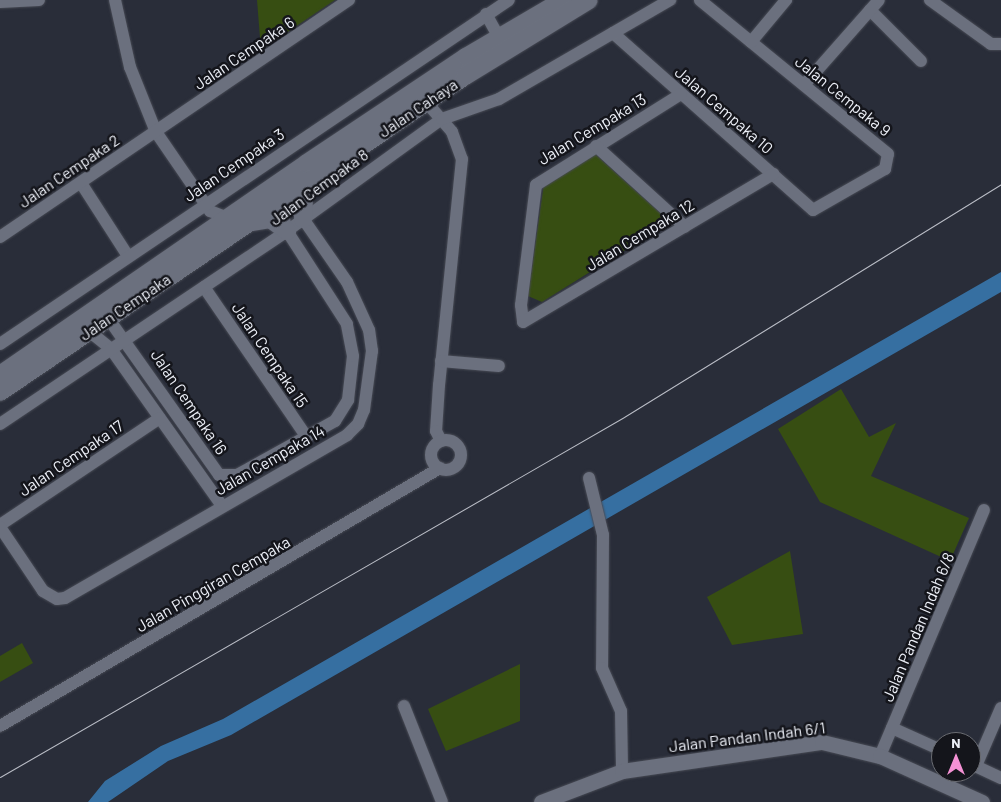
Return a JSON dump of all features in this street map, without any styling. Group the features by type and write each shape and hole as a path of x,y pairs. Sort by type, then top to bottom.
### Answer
{"main road":[{"name":"Jalan Cahaya","path":"230,216 307,163 500,37 563,0"},
{"name":"Jalan Cahaya","path":"250,222 427,103 590,0"},
{"path":"230,216 283,199 307,163"},
{"path":"303,219 305,184"},
{"name":"Jalan Cempaka","path":"0,375 230,216"},
{"path":"250,222 270,219 287,231"},
{"name":"Jalan Cempaka","path":"0,392 250,222"}],"street":[{"path":"0,2 39,0"},
{"path":"114,0 130,67 156,132 208,207 230,216"},
{"name":"Jalan Cempaka 6","path":"156,132 349,0"},
{"name":"Jalan Cempaka 3","path":"0,344 128,256 208,207 509,0"},
{"name":"Jalan Cempaka 8","path":"0,424 287,231 442,119 499,99 670,0"},
{"name":"Jalan Cempaka 9","path":"700,0 888,154 889,161 885,169 813,210"},
{"path":"751,42 786,0"},
{"path":"804,85 879,0"},
{"path":"930,0 991,44 1001,44"},
{"path":"870,10 921,62"},
{"path":"486,14 500,37"},
{"name":"Jalan Cempaka 10","path":"613,33 813,210"},
{"name":"Jalan Cempaka 13","path":"523,322 521,305 536,185 681,94"},
{"path":"427,103 442,119 458,144 462,159 441,361 436,431 441,441"},
{"name":"Jalan Cempaka 2","path":"0,237 156,132"},
{"path":"596,146 685,227"},
{"name":"Jalan Cempaka 12","path":"523,322 773,174"},
{"path":"80,183 128,256"},
{"path":"283,199 287,231 343,316 352,344 346,409 335,421 306,436"},
{"name":"Jalan Cempaka 14","path":"0,526 43,591 57,599 347,435 364,410 372,351 369,330 347,282 303,219 283,199"},
{"path":"208,207 208,232"},
{"name":"Jalan Cempaka 15","path":"204,286 306,436"},
{"name":"Jalan Cempaka 16","path":"108,318 126,339 219,476 237,475 306,436"},
{"name":"Jalan Cempaka 16","path":"89,331 111,349 222,506"},
{"path":"441,361 499,366"},
{"name":"Jalan Cempaka 17","path":"0,526 160,418"},
{"path":"441,441 455,442 461,454 454,467 440,468 432,456 441,441"},
{"name":"Jalan Pinggiran Cempaka","path":"0,726 440,468"},
{"path":"589,478 601,528 602,668 620,711 622,771"},
{"name":"Jalan Pandan Indah 6/8","path":"880,756 984,510"},
{"path":"404,706 442,802"},
{"path":"981,749 1001,708"},
{"path":"892,728 931,746"},
{"name":"Jalan Pandan Indah 6/1","path":"541,802 565,798 622,771 822,742 880,756 982,802"},
{"path":"981,769 1001,778"}],"green space":[{"path":"257,0 335,0 261,50"},
{"path":"595,154 670,222 542,302 528,296 544,183"},
{"path":"841,389 869,437 896,423 871,476 969,518 950,561 820,502 778,429"},
{"path":"790,551 803,634 732,645 707,597"},
{"path":"22,643 33,663 0,682 0,656"},
{"path":"520,664 520,721 446,751 428,709"}],"water":[{"path":"1001,272 1001,292 231,735 168,761 108,802 88,802 105,781 161,746 223,719"}],"tram line":[{"path":"0,777 624,417 1001,184"}]}
